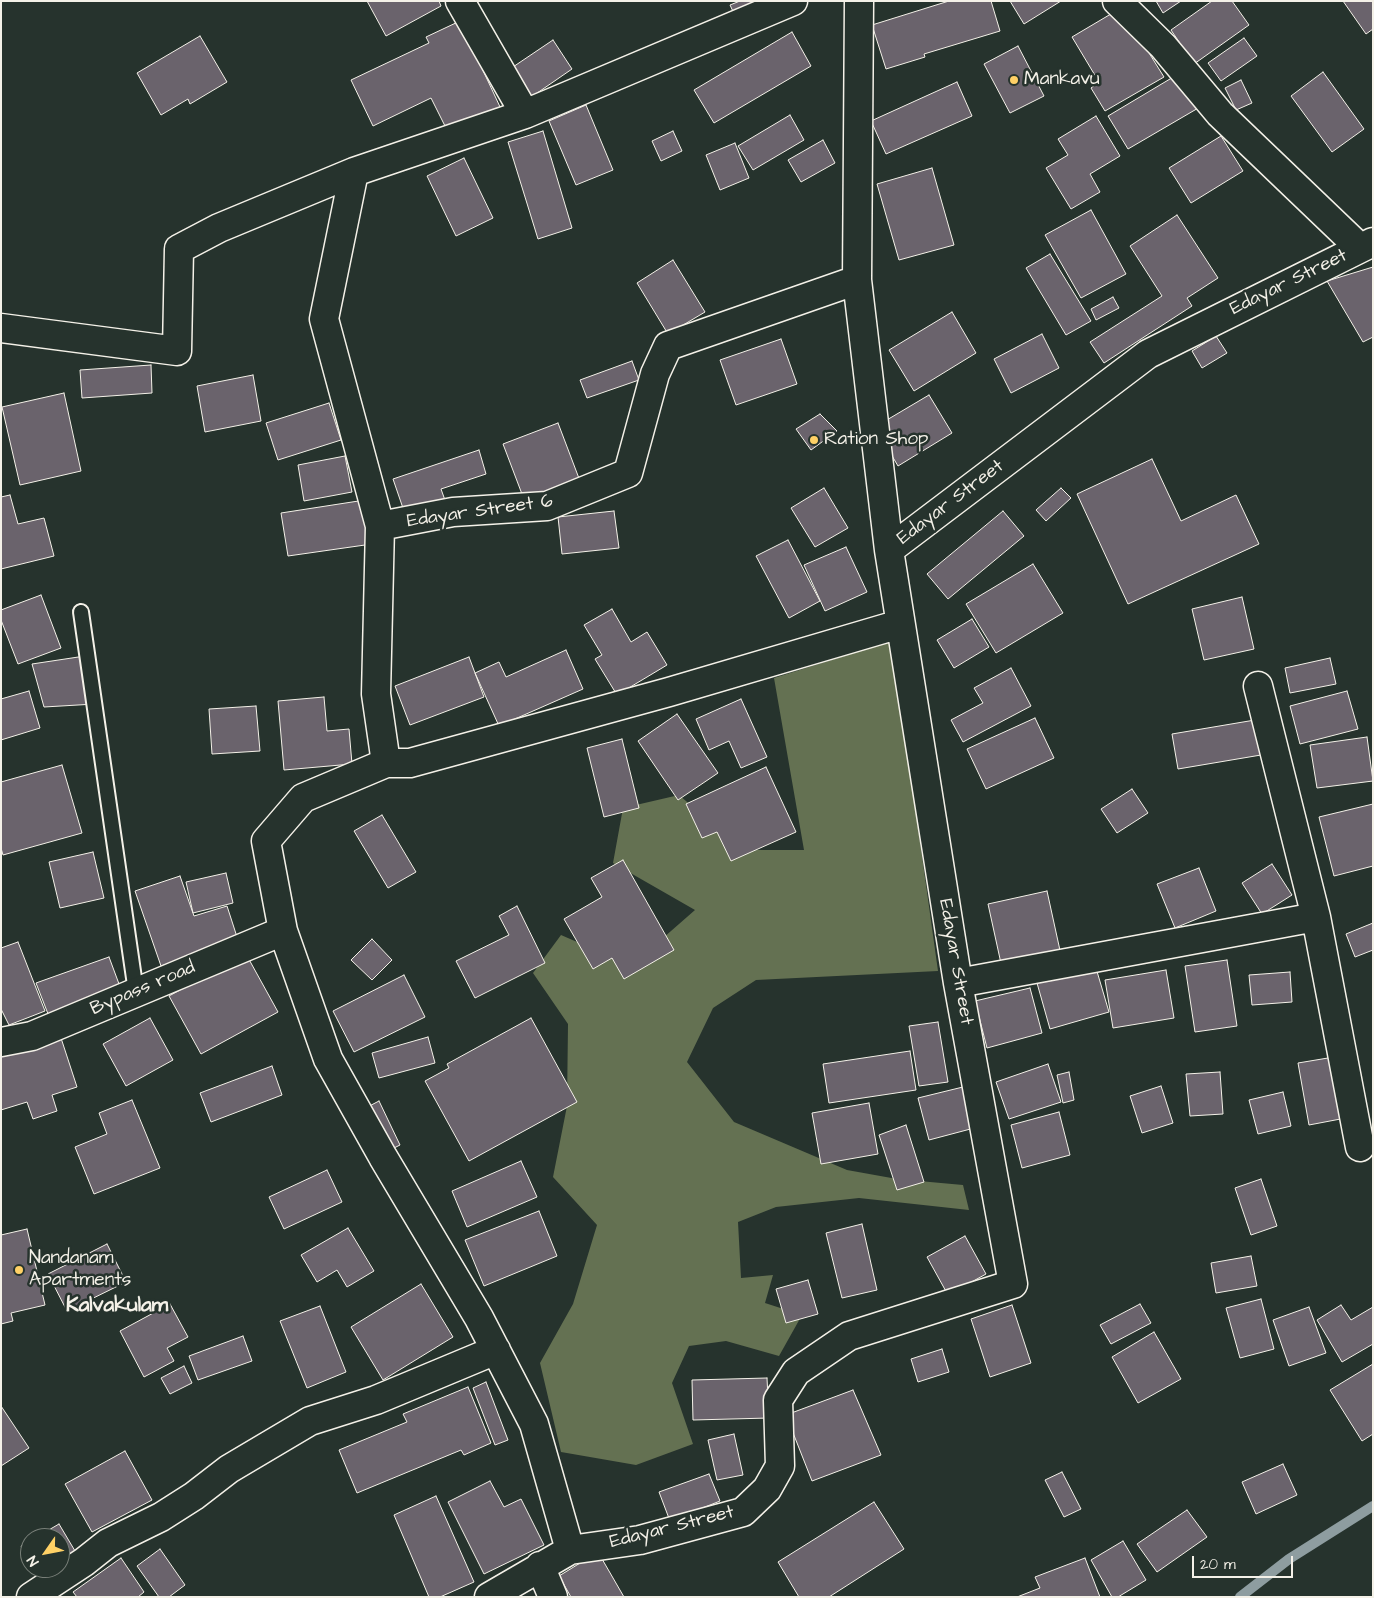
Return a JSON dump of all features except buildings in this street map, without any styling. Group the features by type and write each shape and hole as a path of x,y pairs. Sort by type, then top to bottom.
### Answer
{"street":[{"path":"460,1 525,114"},
{"path":"1,328 177,351 179,249 219,228 354,172 525,114 793,1"},
{"path":"859,1 857,280 889,550"},
{"path":"1117,1 1164,46 1220,114 1366,245"},
{"path":"354,172 324,320 380,526"},
{"name":"Edayar Street","path":"489,1597 570,1550 640,1540 743,1512 767,1489 780,1466 778,1400 796,1372 849,1336 1013,1284 958,984 889,550 1148,354 1366,245"},
{"name":"Edayar Street 6","path":"386,763 376,694 380,526 453,512 547,506 628,473 655,374 668,346 857,280"},
{"path":"570,1550 534,1424 479,1318 383,1157 328,1059 282,931 266,840 303,798 386,763 410,763 669,692 900,624"},
{"path":"1258,686 1316,917 1360,1147"},
{"path":"958,984 1316,917"},
{"name":"Bypass road","path":"1,1042 32,1036 282,931"},
{"path":"31,1597 84,1562 108,1543 161,1516 194,1496 229,1469 310,1421 376,1400 496,1350"},
{"path":"540,1566 553,1597"}],"lane":[{"path":"81,612 136,992"}],"green space":[{"path":"892,641 938,971 756,980 713,1008 687,1062 734,1122 847,1170 897,1179 963,1185 969,1210 859,1198 776,1207 738,1222 741,1278 773,1275 765,1303 802,1315 779,1356 726,1341 689,1346 672,1383 693,1444 636,1465 561,1452 540,1363 573,1304 597,1225 553,1177 567,1106 568,1024 533,973 561,935 607,955 647,952 695,910 613,863 623,808 679,795 743,850 804,850 774,678"}],"waterway":[{"path":"1240,1597 1289,1559 1373,1506"}],"place":[{"name":"Mankavu","path":"1014,80"},
{"name":"Ration Shop","path":"814,440"},
{"name":"Nandanam Apartments","path":"19,1270"}],"district":[{"name":"Kalvakulam","path":"117,1307"}]}
